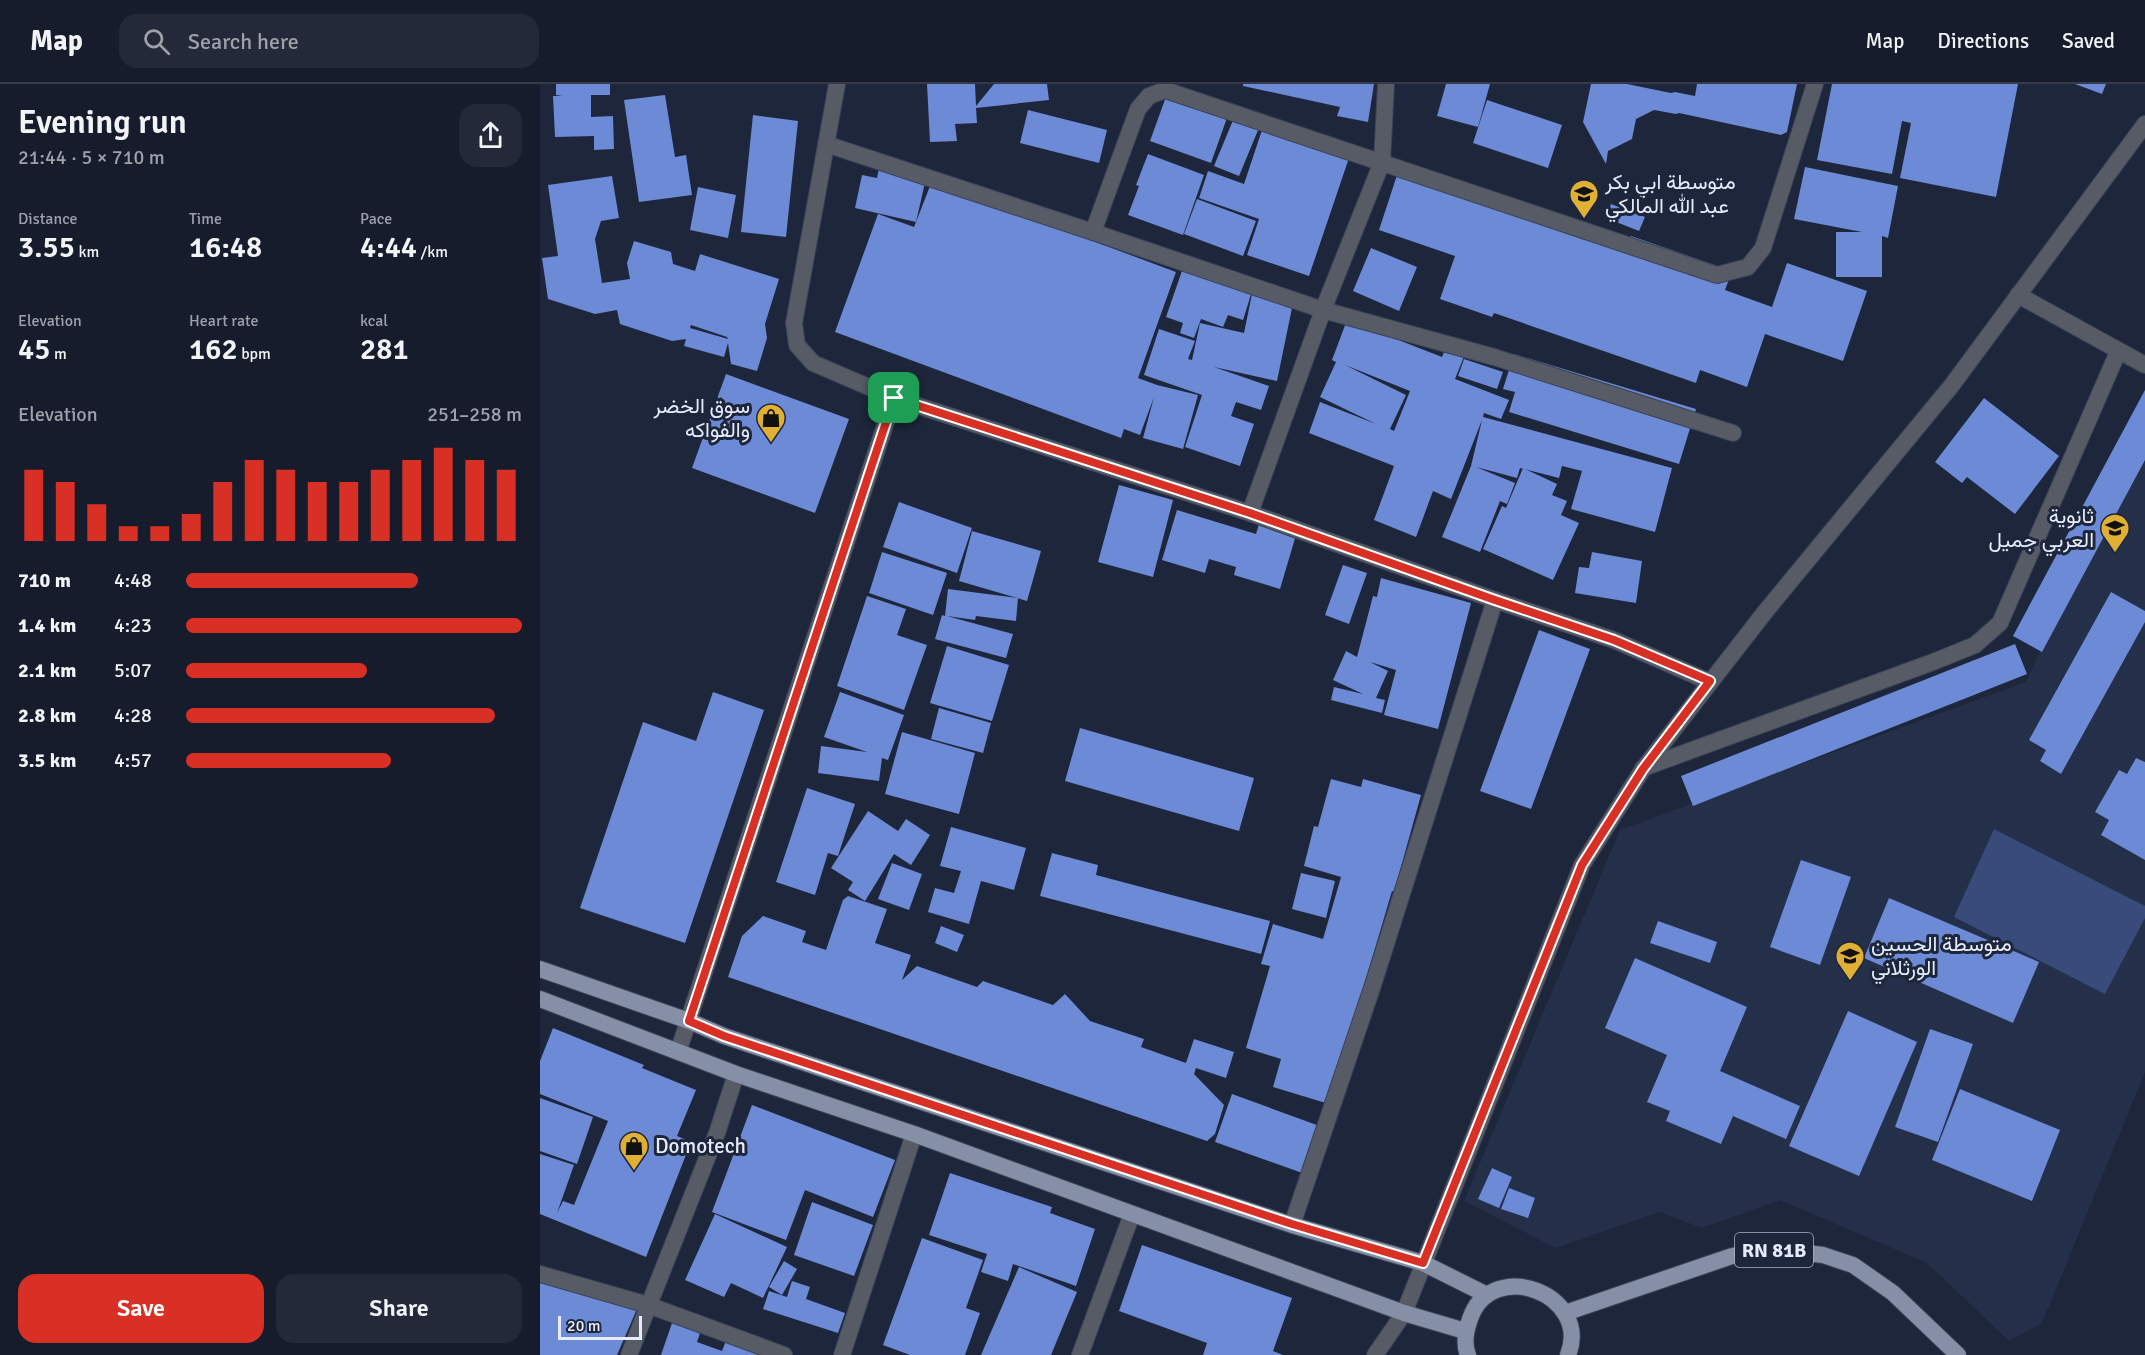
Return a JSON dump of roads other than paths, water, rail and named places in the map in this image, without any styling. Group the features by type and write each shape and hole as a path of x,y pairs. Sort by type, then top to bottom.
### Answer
{"main road":[{"path":"540,969 689,1021 724,1036 1292,1224 1423,1263 1487,1295"},
{"path":"540,999 736,1074 914,1134 1404,1313 1465,1331"},
{"name":"RN 81B","path":"1565,1313 1732,1256 1764,1250 1799,1252 1823,1255 1853,1265 1893,1293 1958,1355"},
{"path":"1468,1355 1465,1331 1472,1312 1487,1295 1503,1288 1521,1286 1538,1290 1554,1299 1565,1313 1571,1331 1568,1355"}],"street":[{"path":"837,84 794,323 797,345 813,363 894,398 1250,513 1614,640 1710,681"},
{"path":"1250,513 1323,310 1382,162 1386,84"},
{"path":"1093,232 1138,109 1149,96 1165,90 1717,275 1748,267 1763,248 1815,84"},
{"path":"1375,1355 1404,1313 1582,865 1643,769 1710,681 1952,386 2145,124"},
{"path":"826,144 1323,310 1494,357 1733,433"},
{"path":"2018,295 2145,365"},
{"path":"1643,769 1975,645 2000,623 2118,352"},
{"path":"678,1052 894,398"},
{"path":"1292,1224 1373,985 1495,600"},
{"path":"629,1355 717,1133 736,1074"},
{"path":"842,1355 914,1134"},
{"path":"1080,1355 1131,1214"},
{"path":"540,1274 648,1305 784,1355"}],"place":[{"name":"متوسطة ابي بكر عبد الله المالكي","path":"1584,220"},
{"name":"سوق الخضر والفواكه","path":"771,444"},
{"name":"ثانوية العربي جميل","path":"2115,554"},
{"name":"متوسطة الحسين الورثلاني","path":"1850,982"},
{"name":"Domotech","path":"634,1172"}]}
